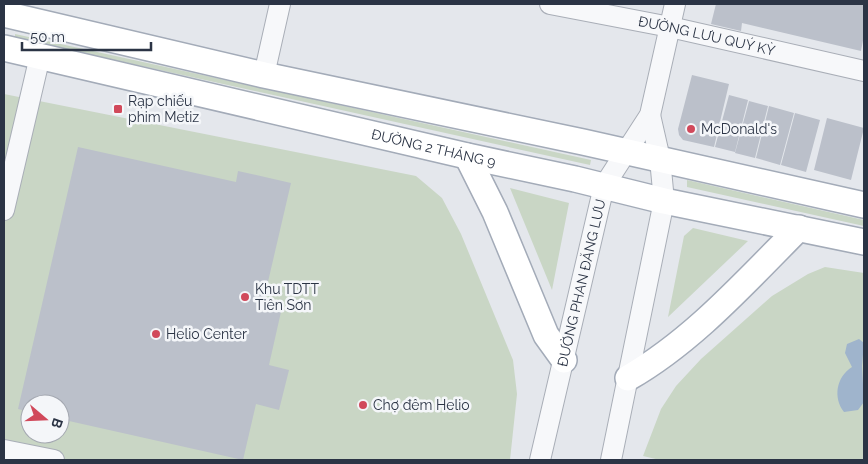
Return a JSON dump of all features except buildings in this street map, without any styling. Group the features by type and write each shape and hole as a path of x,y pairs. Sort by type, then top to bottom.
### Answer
{"main road":[{"path":"4,14 264,75 660,159 864,205"},
{"name":"ĐƯỜNG 2 THÁNG 9","path":"4,48 664,201 864,242"},
{"path":"468,156 495,212 546,335 564,360"},
{"path":"628,378 657,361 727,300 799,228"}],"street":[{"path":"264,75 280,4"},
{"name":"ĐƯỜNG LƯU QUÝ KỲ","path":"550,4 670,27 864,71"},
{"name":"ĐƯỜNG PHAN ĐĂNG LƯU","path":"540,460 604,186 650,115 675,4"},
{"path":"4,210 40,56"},
{"name":"ĐƯỜNG PHAN ĐĂNG LƯU","path":"610,460 664,201 660,159 650,115"},
{"path":"4,450 54,460"}],"green space":[{"path":"15,34 591,160 590,165 15,38"},
{"name":"Khu TDTT Tiên Sơn","path":"4,94 416,176 442,198 461,234 513,360 517,394 510,460 4,460"},
{"path":"687,180 864,220 864,226 687,187"},
{"path":"510,188 569,203 552,290"},
{"path":"693,228 748,241 668,317 684,236"},
{"path":"825,267 864,273 864,460 660,460 643,456 661,409 676,386 701,359 772,296 808,274"}],"water":[{"path":"859,339 864,343 862,366 864,402 858,410 844,412 837,394 842,376 852,367 845,353 847,344"}],"place":[{"name":"Rạp chiếu phim Metiz","path":"118,109"},
{"name":"McDonald's","path":"691,129"},
{"name":"Khu TDTT Tiên Sơn","path":"245,297"},
{"name":"Helio Center","path":"156,334"},
{"name":"Chợ đêm Helio","path":"363,405"}]}
